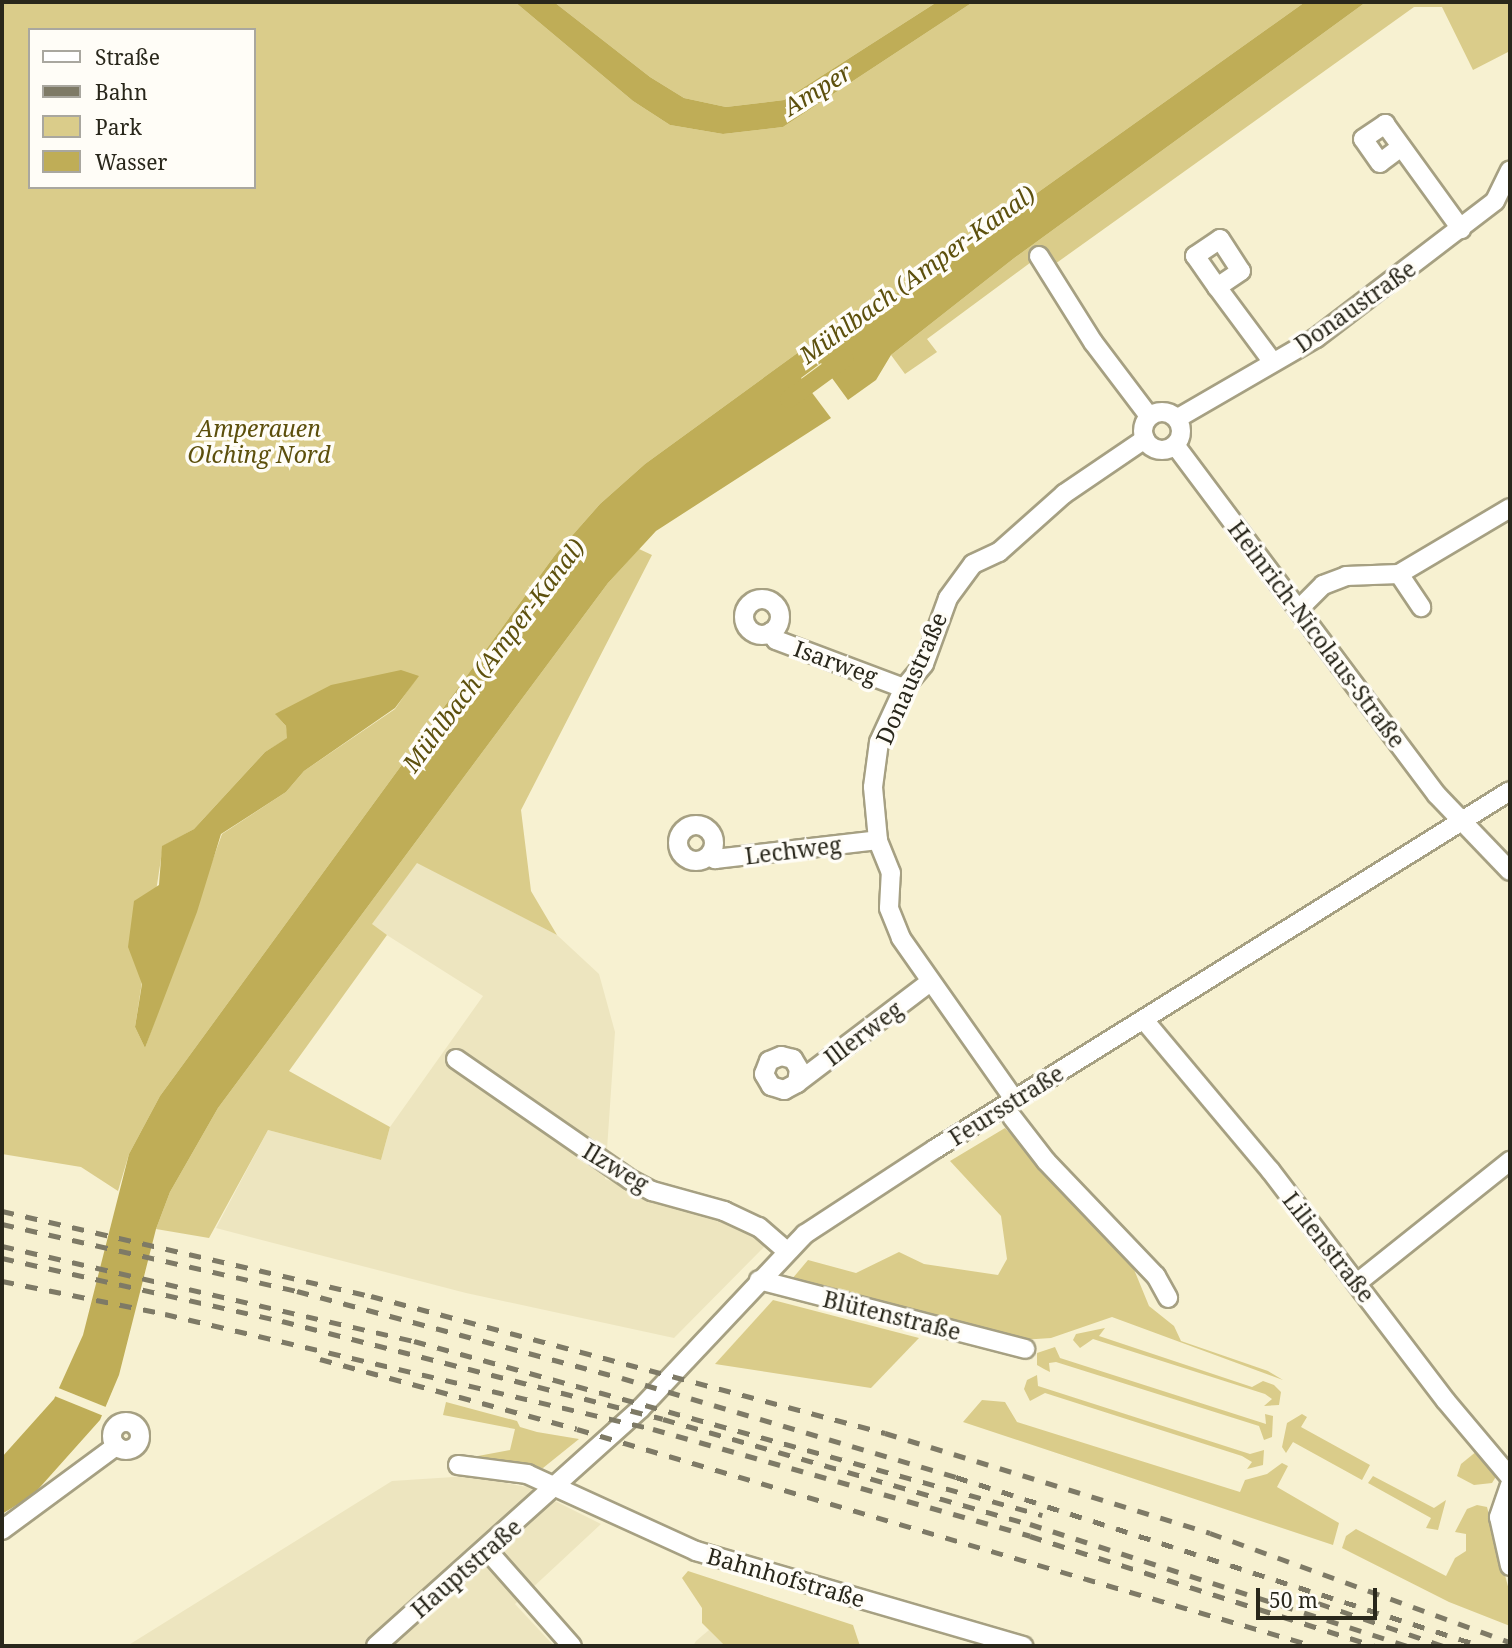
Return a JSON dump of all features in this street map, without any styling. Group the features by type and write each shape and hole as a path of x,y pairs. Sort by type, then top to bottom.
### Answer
{"street":[{"path":"1401,147 1461,229"},
{"name":"Donaustraße","path":"1178,418 1272,361 1316,338 1495,201 1510,170"},
{"path":"1039,256 1093,342 1149,416"},
{"path":"1217,287 1272,361"},
{"path":"1165,411 1178,418 1182,434 1175,446 1156,449 1145,439 1143,427 1149,416 1165,411"},
{"name":"Donaustraße","path":"1013,1109 901,938 889,908 891,873 877,840 873,787 879,741 904,688 923,664 948,598 973,564 999,552 1064,494 1145,439"},
{"name":"Heinrich-Nicolaus-Straße","path":"1175,446 1300,608 1437,795 1510,871"},
{"path":"1300,608 1323,585 1346,576 1399,574 1510,508"},
{"path":"1399,574 1421,607"},
{"name":"Isarweg","path":"771,632 776,640 904,688"},
{"name":"Feursstraße","path":"555,1487 641,1408 787,1251 835,1213 1013,1109 1143,1020 1510,791"},
{"name":"Lechweg","path":"709,856 715,859 877,840"},
{"name":"Illerweg","path":"797,1083 930,982"},
{"name":"Lilienstraße","path":"1143,1020 1357,1283 1510,1477"},
{"name":"Ilzweg","path":"456,1059 631,1180 652,1191 724,1211 758,1227 787,1251"},
{"path":"1013,1109 1046,1161 1156,1276 1168,1298"},
{"path":"1357,1283 1510,1161"},
{"name":"Blütenstraße","path":"759,1280 1025,1349"},
{"path":"2,1530 116,1446"},
{"name":"Bahnhofstraße","path":"458,1465 527,1474 696,1551 1024,1646"},
{"path":"1510,1485 1499,1517 1510,1566"},
{"name":"Hauptstraße","path":"376,1646 555,1487"},
{"path":"487,1550 572,1646"}],"shaded area":[{"path":"417,862 557,935 599,974 615,1032 605,1179 739,1223 759,1234 764,1247 674,1338 466,1293 216,1228 268,1130 381,1160 390,1127 483,996 371,925"},
{"path":"469,1476 527,1487 601,1524 515,1604 554,1646 127,1646 392,1481"},
{"path":"709,1630 725,1646 693,1646 696,1641"}],"green space":[{"name":"Amperauen Olching Nord","path":"2,2 515,2 633,101 670,125 723,134 783,127 973,2 1305,2 845,330 814,341 645,464 600,504 555,555 160,1096 129,1154 118,1191 81,1167 2,1154","holes":["418,676 395,709 304,771 286,792 222,834 145,1048 135,1027 163,846 194,829 265,752 288,738 286,726 276,715"]},
{"path":"554,2 937,2 784,100 726,107 684,98 650,77"},
{"path":"1366,2 1510,2 1510,51 1473,70 1442,7 1414,7 1048,269 1038,257 927,339 937,352 905,374 891,355 1013,259"},
{"path":"639,549 652,555 521,810 531,891 557,935 417,863 372,924 387,935 289,1071 390,1127 381,1160 268,1130 209,1238 156,1229 170,1192 218,1108 608,583"},
{"path":"1005,1128 1133,1267 1149,1306 1174,1326 1181,1341 1268,1371 1283,1380 1112,1317 1051,1338 1021,1340 792,1279 808,1260 856,1273 899,1252 924,1264 998,1275 1007,1259 1001,1216 950,1161"},
{"path":"773,1300 919,1338 871,1388 715,1364"},
{"path":"1105,1328 1099,1336 1252,1387 1263,1381 1274,1385 1281,1392 1279,1405 1264,1406 1272,1399 1265,1394 1093,1339 1080,1348 1073,1340 1076,1334"},
{"path":"1055,1347 1060,1358 1266,1424 1265,1414 1273,1416 1272,1437 1264,1440 1259,1426 1056,1362 1049,1363 1050,1372 1037,1365 1037,1353"},
{"path":"1037,1375 1038,1386 1250,1454 1264,1450 1263,1465 1247,1469 1252,1462 1242,1456 1045,1393 1030,1401 1024,1389 1027,1380"},
{"path":"982,1400 1005,1402 1017,1422 1240,1492 1245,1480 1267,1474 1282,1463 1288,1466 1277,1487 1339,1523 1333,1545 963,1422"},
{"path":"446,1402 517,1421 520,1427 537,1432 579,1439 543,1468 462,1459 510,1450 515,1429 443,1415"},
{"path":"1302,1414 1307,1417 1301,1427 1370,1465 1362,1480 1293,1442 1286,1453 1282,1447 1287,1423"},
{"path":"1477,1451 1497,1475 1492,1483 1474,1485 1457,1476 1461,1464"},
{"path":"1373,1476 1434,1508 1446,1500 1438,1530 1426,1528 1431,1518 1368,1483"},
{"path":"1477,1505 1487,1507 1510,1594 1510,1626 1449,1602 1342,1548 1346,1536 1356,1529 1446,1576 1455,1558 1466,1551 1466,1534 1455,1532 1467,1509"},
{"path":"688,1571 853,1625 860,1646 725,1646 702,1623 702,1608 682,1578"}],"water":[{"name":"Amper","path":"515,2 554,2 650,77 684,98 726,107 784,100 937,2 973,2 783,127 723,134 670,125 633,101"},
{"path":"1305,2 1366,2 1013,259 891,355 876,380 848,400 821,363 801,378 831,418 656,531 608,583 218,1108 170,1192 156,1229 119,1375 100,1420 33,1495 2,1514 2,1457 54,1399 83,1335 129,1154 160,1096 555,555 600,504 645,464 814,341 845,330"},
{"path":"401,670 419,676 395,708 304,771 286,792 221,834 197,912 145,1048 135,1027 142,984 128,947 134,901 159,885 162,846 194,829 265,752 287,738 286,726 275,714 331,685"}],"pier":[{"path":"56,1387 109,1408 105,1417 53,1395"}],"waterway":[{"name":"Mühlbach (Amper-Kanal)","path":"789,399 845,358"}],"railway":[{"path":"2,1211 371,1296 885,1433 1210,1533 1510,1642"},
{"path":"2,1224 297,1291 622,1378 956,1477 1481,1646"},
{"path":"2,1246 414,1341 1042,1515"},
{"path":"2,1258 282,1321 663,1419 1030,1524 1408,1646"},
{"path":"2,1281 165,1314 653,1429 1030,1536 1374,1646"},
{"path":"320,1359 577,1429 1314,1646"},
{"path":"1318,1603 1443,1646"}]}
